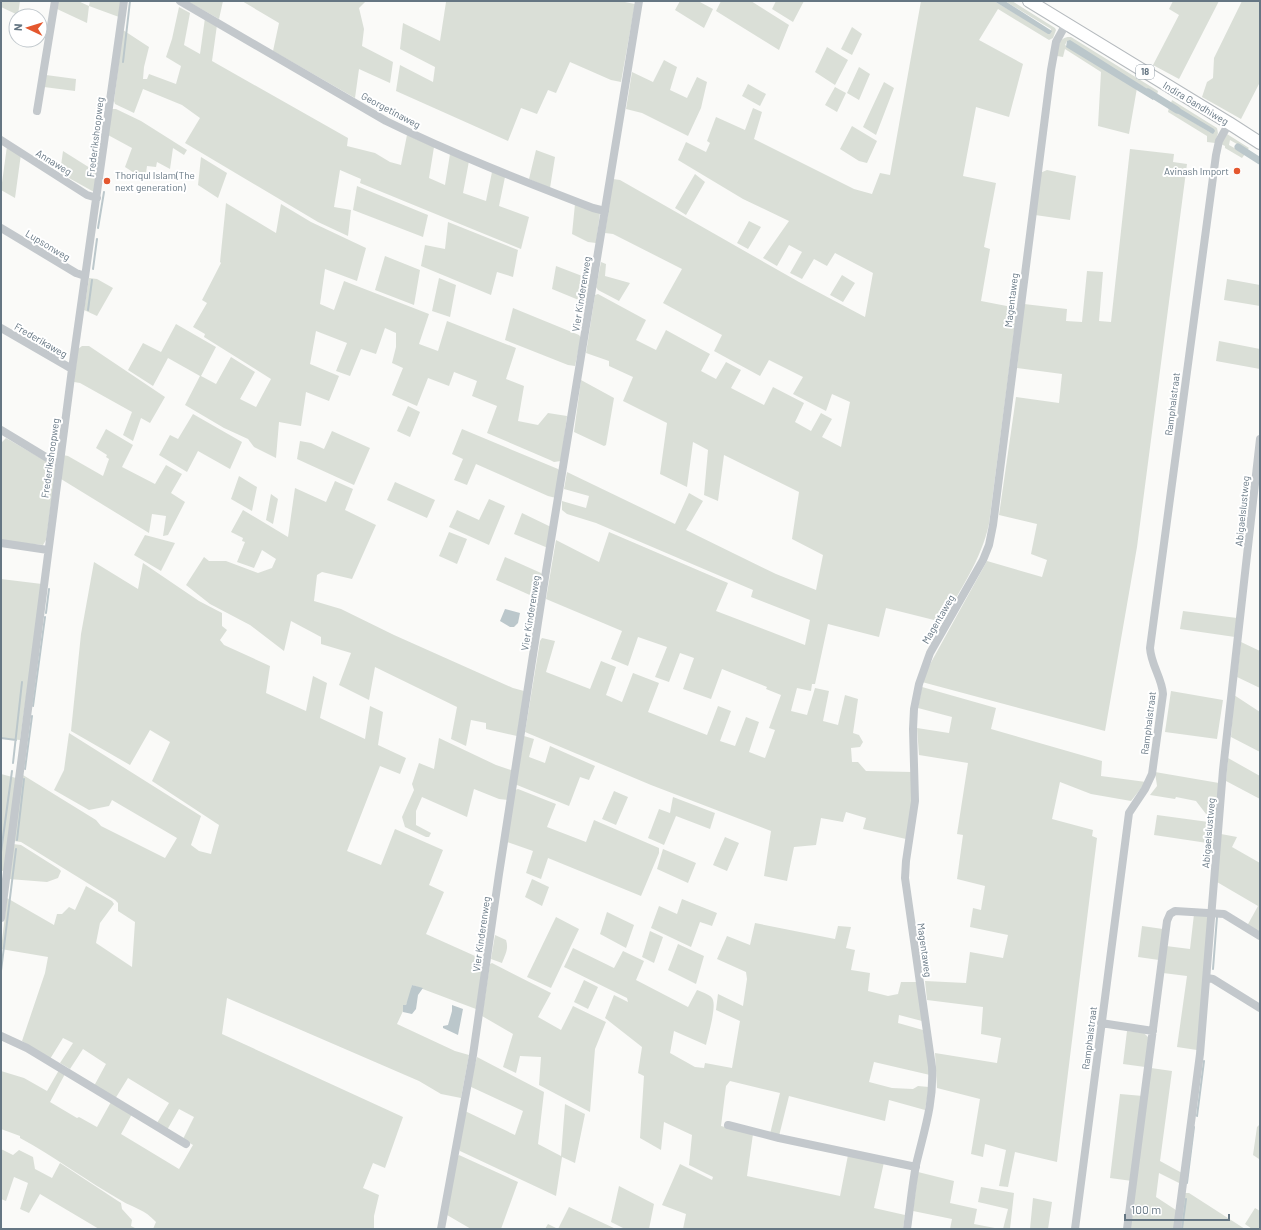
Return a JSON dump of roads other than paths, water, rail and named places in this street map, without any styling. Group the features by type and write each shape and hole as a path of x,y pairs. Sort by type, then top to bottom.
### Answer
{"main road":[{"name":"Indira Gandhiweg","path":"1029,1 1260,143"}],"street":[{"path":"37,111 55,1"},
{"name":"Frederikshoopweg","path":"1,918 4,875 72,369 124,1"},
{"name":"Georgetinaweg","path":"180,1 386,121 410,133 512,176 593,208 605,211"},
{"name":"Vier Kinderenweg","path":"440,1229 473,1055 499,874 639,1"},
{"name":"Magentaweg","path":"907,1229 916,1166 928,1120 932,1077 905,878 905,866 915,802 914,709 923,668 983,560 989,544 993,525 1052,64 1056,42 1066,24"},
{"name":"Ramphalstraat","path":"1075,1229 1129,813 1145,789 1152,774 1163,694 1161,682 1150,657 1150,648 1216,155 1219,140 1229,123"},
{"name":"Annaweg","path":"1,140 88,195 97,198"},
{"name":"Lupsonweg","path":"1,228 76,273 85,276"},
{"name":"Frederikaweg","path":"1,328 72,369"},
{"path":"1,430 59,465"},
{"name":"Abigaelslustweg","path":"1177,1229 1199,1061 1224,763 1259,468 1260,439"},
{"path":"1,543 48,550"},
{"path":"1127,1229 1167,921 1170,914 1175,911 1212,912 1224,914 1260,936"},
{"path":"1207,978 1214,979 1260,1008"},
{"path":"1101,1023 1153,1031"},
{"path":"1,1036 27,1048 186,1144"},
{"path":"728,1125 779,1138 916,1166"}],"waterway":[{"path":"123,62 130,1"},
{"path":"1148,92 1177,110"},
{"path":"1238,147 1260,161"},
{"path":"98,228 104,192"},
{"path":"93,269 97,239"},
{"path":"88,310 92,280"},
{"path":"46,613 49,589"},
{"path":"33,706 45,617"},
{"path":"13,763 22,682"},
{"path":"25,769 32,716"},
{"path":"1,738 16,740"},
{"path":"1,852 12,771"},
{"path":"17,840 24,779"},
{"path":"1,971 16,849"},
{"path":"1213,969 1217,917"},
{"path":"1197,1116 1204,1061"},
{"path":"1187,1183 1194,1127"},
{"path":"1182,1229 1186,1199"}],"place":[{"name":"Avinash Import","path":"1237,171"},
{"name":"Thoriqul Islam(The next generation)","path":"107,181"}]}
